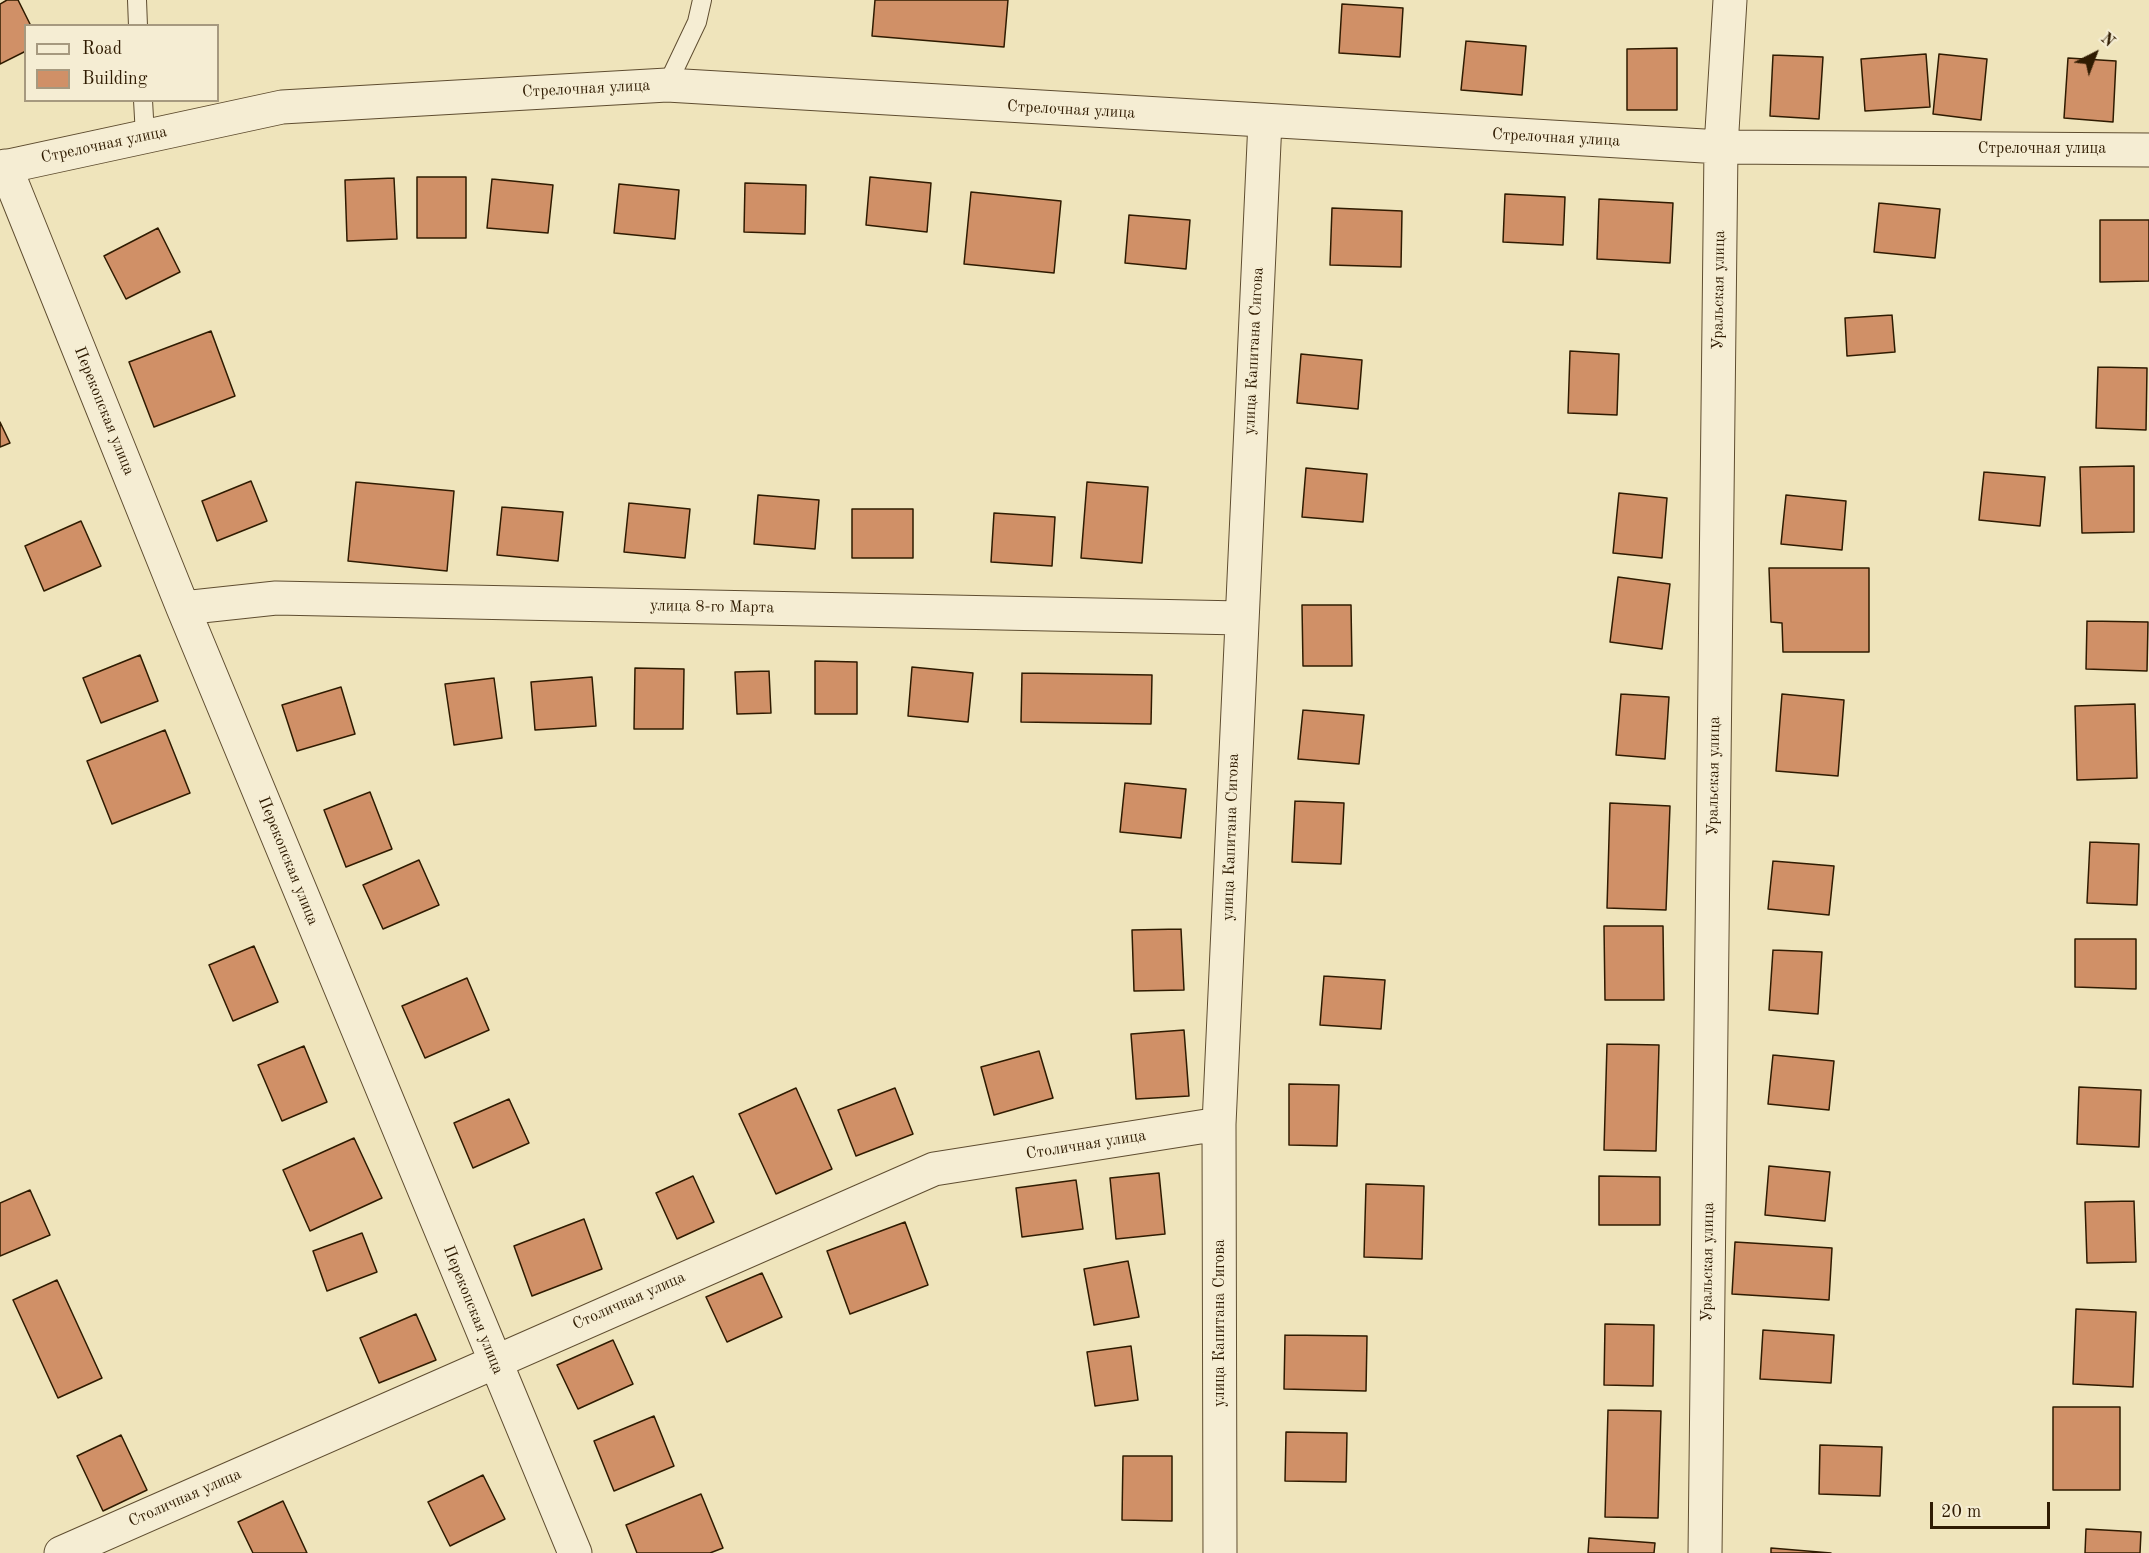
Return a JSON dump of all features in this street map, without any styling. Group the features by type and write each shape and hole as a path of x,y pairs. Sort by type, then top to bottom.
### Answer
{"street":[{"name":"Уральская улица","path":"1705,1553 1721,147 1730,0"},
{"name":"Стрелочная улица","path":"2,167 282,107 667,85 1721,147 2149,150"},
{"name":"улица Капитана Сигова","path":"1220,1553 1219,1124 1265,121"},
{"name":"Перекопская улица","path":"2,167 575,1553"},
{"name":"улица 8-го Марта","path":"183,608 276,598 1241,618"},
{"name":"Столичная улица","path":"61,1553 494,1360 934,1169 1219,1124"}],"lane":[{"path":"137,0 138,24"},
{"path":"667,85 697,22 702,0"},
{"path":"143,102 145,136"}],"building":[{"path":"7,0 18,0 30,24 24,24 24,52 0,64 0,4"},
{"path":"875,0 1008,0 1004,47 872,36"},
{"path":"1342,4 1403,8 1400,57 1339,53"},
{"path":"1466,41 1526,46 1522,95 1461,90"},
{"path":"1677,48 1677,110 1627,110 1627,49"},
{"path":"1926,54 1930,107 1865,111 1861,59"},
{"path":"1939,54 1987,59 1981,120 1933,114"},
{"path":"1773,55 1823,57 1819,119 1770,116"},
{"path":"2068,58 2116,61 2113,122 2064,118"},
{"path":"417,177 466,177 466,238 417,238"},
{"path":"870,177 931,183 927,232 866,225"},
{"path":"394,178 397,239 347,241 345,180"},
{"path":"492,179 553,185 548,233 487,228"},
{"path":"745,183 806,185 805,234 744,232"},
{"path":"619,184 679,190 675,239 614,233"},
{"path":"971,192 1061,201 1054,273 964,264"},
{"path":"1505,194 1565,197 1563,245 1503,242"},
{"path":"1599,199 1673,203 1670,263 1597,259"},
{"path":"1879,203 1940,209 1935,258 1874,252"},
{"path":"1332,208 1402,211 1401,267 1330,265"},
{"path":"1129,215 1190,220 1186,269 1125,263"},
{"path":"2100,220 2149,220 2149,281 2100,282"},
{"path":"158,228 180,272 126,299 104,256"},
{"path":"1892,315 1895,352 1847,356 1845,318"},
{"path":"211,331 235,396 154,427 129,362"},
{"path":"1570,351 1619,354 1617,415 1568,413"},
{"path":"1301,354 1362,360 1358,409 1297,403"},
{"path":"2098,367 2147,368 2146,430 2096,428"},
{"path":"0,422 10,443 0,447"},
{"path":"2134,466 2134,532 2082,533 2080,467"},
{"path":"1306,468 1367,474 1363,522 1302,517"},
{"path":"1984,472 2045,477 2040,526 1979,520"},
{"path":"251,481 267,521 217,541 202,501"},
{"path":"356,482 454,491 447,571 348,561"},
{"path":"1087,482 1148,487 1142,563 1081,558"},
{"path":"1619,493 1667,498 1662,558 1613,553"},
{"path":"758,495 819,500 815,549 754,544"},
{"path":"1786,495 1846,501 1842,550 1781,544"},
{"path":"629,503 690,509 685,558 624,552"},
{"path":"502,507 563,512 558,561 497,555"},
{"path":"852,509 913,509 913,558 852,558"},
{"path":"994,513 1055,517 1052,566 991,562"},
{"path":"81,521 101,566 44,591 25,546"},
{"path":"1769,568 1869,568 1869,652 1783,652 1782,623 1771,622"},
{"path":"1618,577 1670,584 1662,649 1610,642"},
{"path":"1302,605 1351,605 1352,666 1303,666"},
{"path":"2087,621 2148,622 2147,671 2086,669"},
{"path":"140,655 158,701 101,723 83,678"},
{"path":"815,661 857,662 857,714 815,714"},
{"path":"912,667 973,673 968,722 908,716"},
{"path":"635,668 684,669 683,729 634,729"},
{"path":"769,671 771,713 737,714 735,672"},
{"path":"1022,673 1152,675 1151,724 1021,722"},
{"path":"592,677 596,726 535,730 531,682"},
{"path":"494,678 502,738 454,745 445,684"},
{"path":"341,687 355,734 297,751 282,705"},
{"path":"1621,694 1669,697 1665,759 1616,755"},
{"path":"1782,694 1844,700 1838,776 1776,771"},
{"path":"2135,704 2137,778 2077,780 2075,706"},
{"path":"1303,710 1364,715 1359,764 1298,759"},
{"path":"165,730 190,793 112,824 87,761"},
{"path":"1125,783 1186,789 1181,838 1120,832"},
{"path":"370,792 392,849 346,867 324,810"},
{"path":"1295,801 1344,803 1341,864 1292,862"},
{"path":"1610,803 1670,806 1666,910 1607,908"},
{"path":"2090,842 2139,844 2137,905 2087,903"},
{"path":"419,860 439,905 383,929 363,885"},
{"path":"1773,861 1834,866 1829,915 1768,909"},
{"path":"1604,926 1663,926 1664,1000 1605,1000"},
{"path":"1181,929 1184,990 1134,991 1132,930"},
{"path":"2075,939 2136,939 2136,989 2075,987"},
{"path":"254,946 278,1002 233,1021 209,965"},
{"path":"1773,950 1822,952 1818,1014 1769,1010"},
{"path":"1324,976 1385,980 1381,1029 1320,1025"},
{"path":"467,978 489,1030 425,1058 402,1006"},
{"path":"1184,1030 1189,1096 1136,1099 1131,1034"},
{"path":"1607,1044 1659,1045 1656,1151 1604,1150"},
{"path":"304,1046 327,1102 282,1121 258,1065"},
{"path":"1039,1051 1053,1098 994,1115 981,1067"},
{"path":"1773,1055 1834,1061 1829,1110 1768,1104"},
{"path":"1289,1084 1339,1085 1337,1146 1289,1145"},
{"path":"2079,1087 2141,1090 2139,1147 2077,1144"},
{"path":"796,1088 832,1169 776,1194 739,1114"},
{"path":"895,1088 913,1134 856,1156 838,1110"},
{"path":"509,1099 529,1143 473,1168 454,1123"},
{"path":"354,1138 382,1198 310,1231 283,1170"},
{"path":"1769,1166 1830,1172 1825,1221 1765,1215"},
{"path":"1159,1173 1165,1234 1116,1239 1110,1178"},
{"path":"693,1176 714,1222 677,1239 656,1193"},
{"path":"1599,1176 1660,1177 1660,1225 1599,1225"},
{"path":"1076,1180 1083,1229 1022,1237 1016,1188"},
{"path":"1366,1184 1424,1186 1422,1259 1364,1257"},
{"path":"30,1190 50,1235 0,1256 0,1203"},
{"path":"2134,1201 2136,1262 2087,1263 2085,1202"},
{"path":"584,1219 602,1269 532,1296 514,1246"},
{"path":"905,1222 928,1285 850,1314 827,1251"},
{"path":"362,1233 377,1272 327,1291 313,1251"},
{"path":"1735,1242 1832,1248 1829,1300 1732,1294"},
{"path":"1128,1261 1139,1317 1094,1325 1084,1269"},
{"path":"762,1273 782,1317 727,1342 706,1297"},
{"path":"57,1280 102,1378 58,1398 13,1300"},
{"path":"2076,1309 2136,1312 2133,1387 2073,1384"},
{"path":"416,1314 436,1360 379,1383 360,1338"},
{"path":"1605,1324 1654,1325 1653,1386 1604,1385"},
{"path":"1763,1330 1834,1335 1831,1383 1760,1379"},
{"path":"1285,1335 1367,1336 1366,1391 1284,1389"},
{"path":"613,1340 633,1384 578,1409 557,1365"},
{"path":"1131,1346 1138,1400 1095,1406 1087,1352"},
{"path":"2053,1407 2120,1407 2120,1490 2053,1490"},
{"path":"1608,1410 1661,1411 1658,1518 1605,1517"},
{"path":"654,1416 674,1466 614,1491 594,1441"},
{"path":"1286,1432 1347,1433 1346,1482 1285,1481"},
{"path":"121,1435 147,1490 103,1511 77,1456"},
{"path":"1820,1445 1882,1447 1880,1496 1819,1494"},
{"path":"1123,1456 1172,1456 1172,1521 1122,1520"},
{"path":"483,1475 505,1519 450,1546 428,1502"},
{"path":"701,1494 723,1548 710,1553 637,1553 626,1525"},
{"path":"283,1501 307,1553 253,1553 238,1522"},
{"path":"2086,1529 2141,1532 2140,1553 2085,1553"},
{"path":"1589,1538 1655,1543 1654,1553 1588,1553"},
{"path":"1771,1548 1831,1553 1771,1553"}]}
